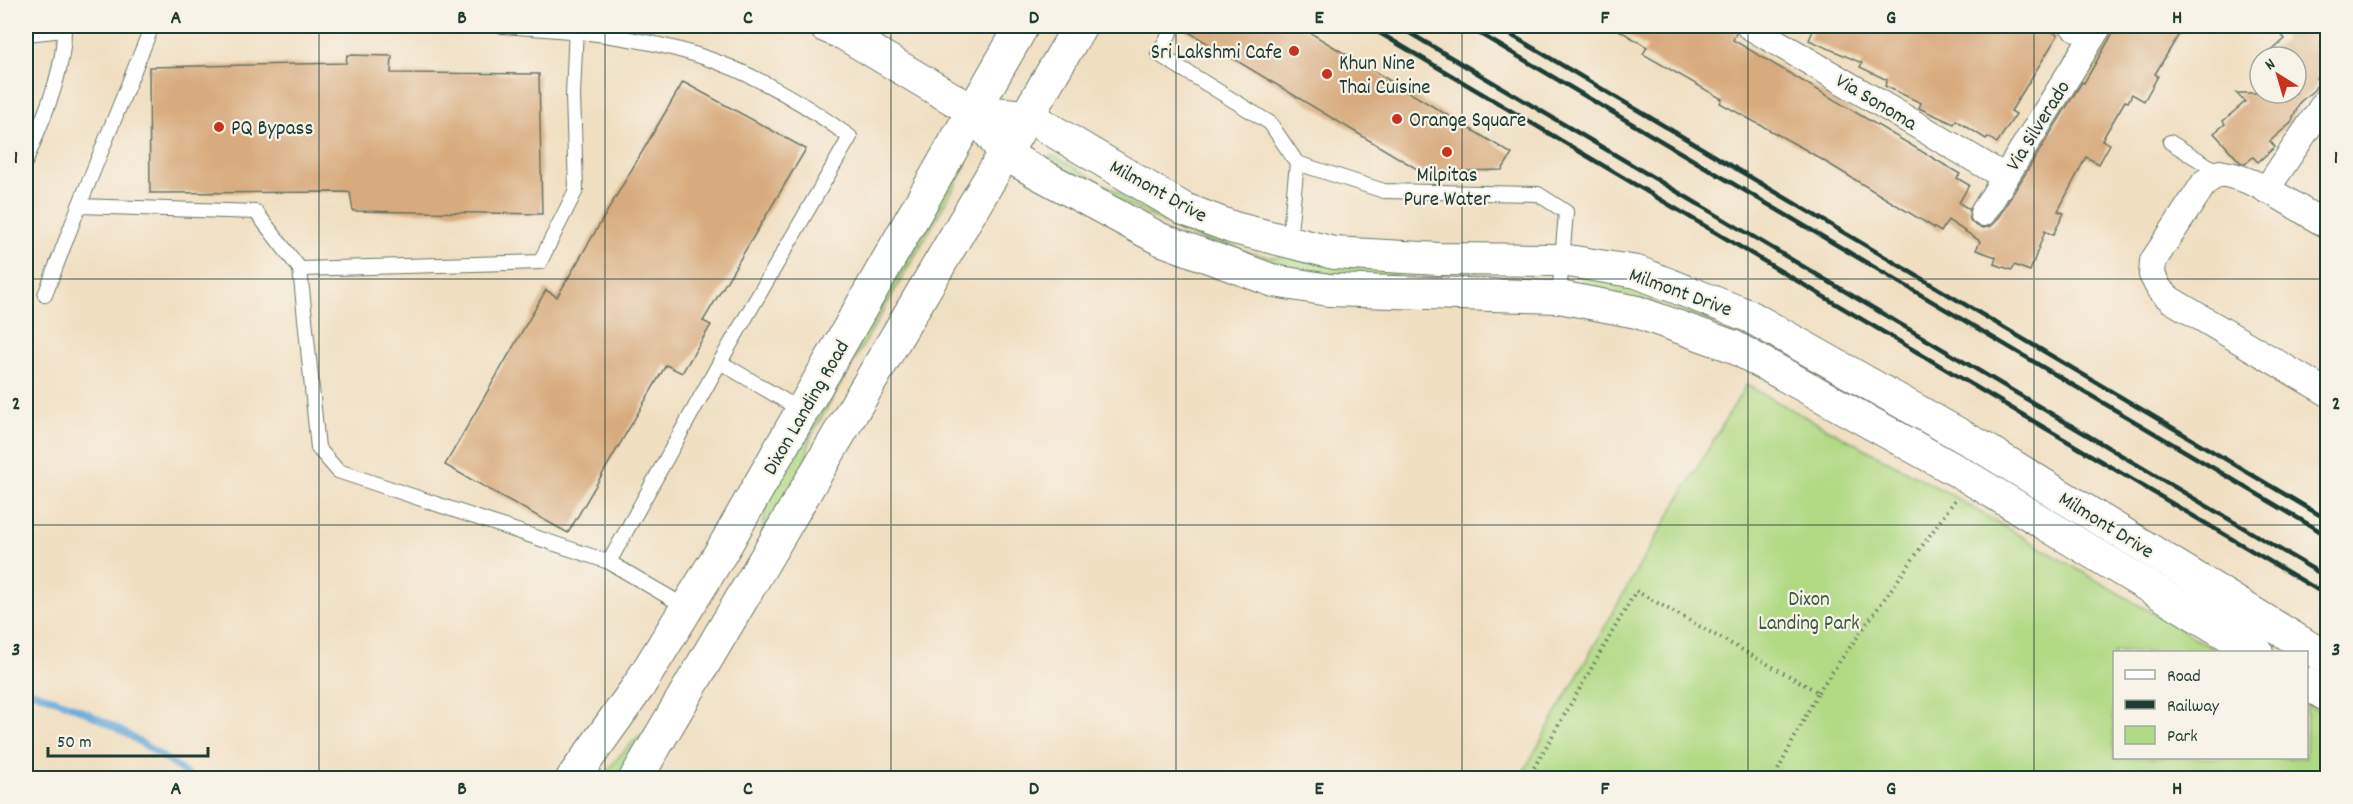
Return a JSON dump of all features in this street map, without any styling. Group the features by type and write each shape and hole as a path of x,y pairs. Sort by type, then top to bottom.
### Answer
{"main road":[{"name":"Dixon Landing Road","path":"573,778 638,687 723,549 1022,26"},
{"name":"Dixon Landing Road","path":"636,778 1080,26"}],"street":[{"name":"Milmont Drive","path":"825,26 844,34 974,111 1005,154 1160,238 1274,281 1329,290 1559,297 1637,312 1732,346 1966,476 2255,651"},
{"name":"Via Sonoma","path":"1749,26 2005,177"},
{"name":"Via Silverado","path":"1983,213 2088,29"},
{"path":"2266,189 2328,98"},
{"name":"Milmont Drive","path":"974,111 1028,116 1184,209 1234,228 1334,253 1438,259 1562,260 1637,272 1749,316 1985,449 2328,659"},
{"path":"2328,226 2266,189 2236,175 2220,172 2205,182 2194,197 2153,261 2152,275 2160,290 2171,300 2328,393"},
{"path":"2308,684 2328,696"}],"lane":[{"path":"45,295 152,26"},
{"path":"502,26 576,28 697,55 739,72 802,104 850,137 720,362 609,562"},
{"path":"1174,26 1158,54 1270,123 1298,163 1384,191 1538,194 1566,212 1559,297"},
{"path":"26,34 64,28 64,45 57,81 26,161"},
{"path":"300,269 540,262 576,190 573,95 576,28"},
{"path":"2170,142 2220,172"},
{"path":"1289,242 1298,163"},
{"path":"79,206 256,212 300,269 318,448 338,471 609,562 686,607"},
{"path":"720,362 802,411"}],"path":[{"path":"1774,778 1818,692 1956,498"},
{"path":"1528,778 1636,591 1818,692"}],"green space":[{"path":"1054,156 1169,221 1250,253 1272,257 1295,255 1405,272 1393,275 1355,276 1315,272 1275,264 1235,252 1195,237 1119,200 1049,158"},
{"path":"966,160 955,186 811,436 803,471 761,536 767,504"},
{"path":"1584,276 1625,279 1722,320 1714,323 1666,305 1590,287 1583,283"},
{"name":"Dixon Landing Park","path":"1746,385 1944,491 2217,651 2113,651 2113,759 2308,759 2308,705 2327,716 2327,778 1520,778 1631,580"},
{"path":"649,728 652,732 618,778 603,778 624,751"}],"building":[{"path":"1183,26 1299,26 1512,154 1502,170 1422,172 1182,28"},
{"path":"1612,26 1734,26 1736,33 1733,40 1960,174 1957,178 1969,185 1959,203 1969,209 1970,220 1983,228 1991,226 1996,221 2082,82 2084,83 2117,26 2184,26 2155,74 2158,76 2144,101 2132,94 2128,102 2125,101 2102,140 2110,144 2099,164 2086,157 2058,211 2064,213 2053,235 2045,231 2030,271 2014,265 2012,270 1994,264 1996,257 1976,250 1980,241 1948,220 1941,232 1806,150 1720,103 1722,99 1643,54 1647,47"},
{"path":"1815,26 2043,26 2058,35 2011,111 2016,114 1997,143 1988,137 1986,139 1956,120 1954,124 1919,108 1921,103 1885,86 1887,80 1860,67 1862,63 1809,40"},
{"path":"2289,26 2328,26 2328,67 2316,78 2319,82 2308,95 2308,45 2278,45 2285,39 2280,33"},
{"path":"347,55 392,56 391,73 539,74 542,214 353,211 350,192 150,193 149,67 346,63"},
{"path":"683,82 806,149 703,321 711,325 682,373 666,365 568,533 445,465 546,290 557,297"},
{"path":"2236,93 2248,93 2248,105 2299,105 2291,123 2270,141 2275,147 2258,162 2253,157 2245,164 2240,162 2214,133 2225,124 2223,121 2245,102"}],"waterway":[{"path":"26,690 71,706 113,726 192,778"}],"railway":[{"path":"1368,26 2328,596"},
{"path":"1398,26 2328,578"},
{"path":"1467,26 2328,536"},
{"path":"1496,26 2328,520"}],"place":[{"name":"Sri Lakshmi Cafe","path":"1294,51"},
{"name":"Khun Nine Thai Cuisine","path":"1327,74"},
{"name":"Orange Square","path":"1397,119"},
{"name":"PQ Bypass","path":"219,127"},
{"name":"Milpitas Pure Water","path":"1447,152"}]}
